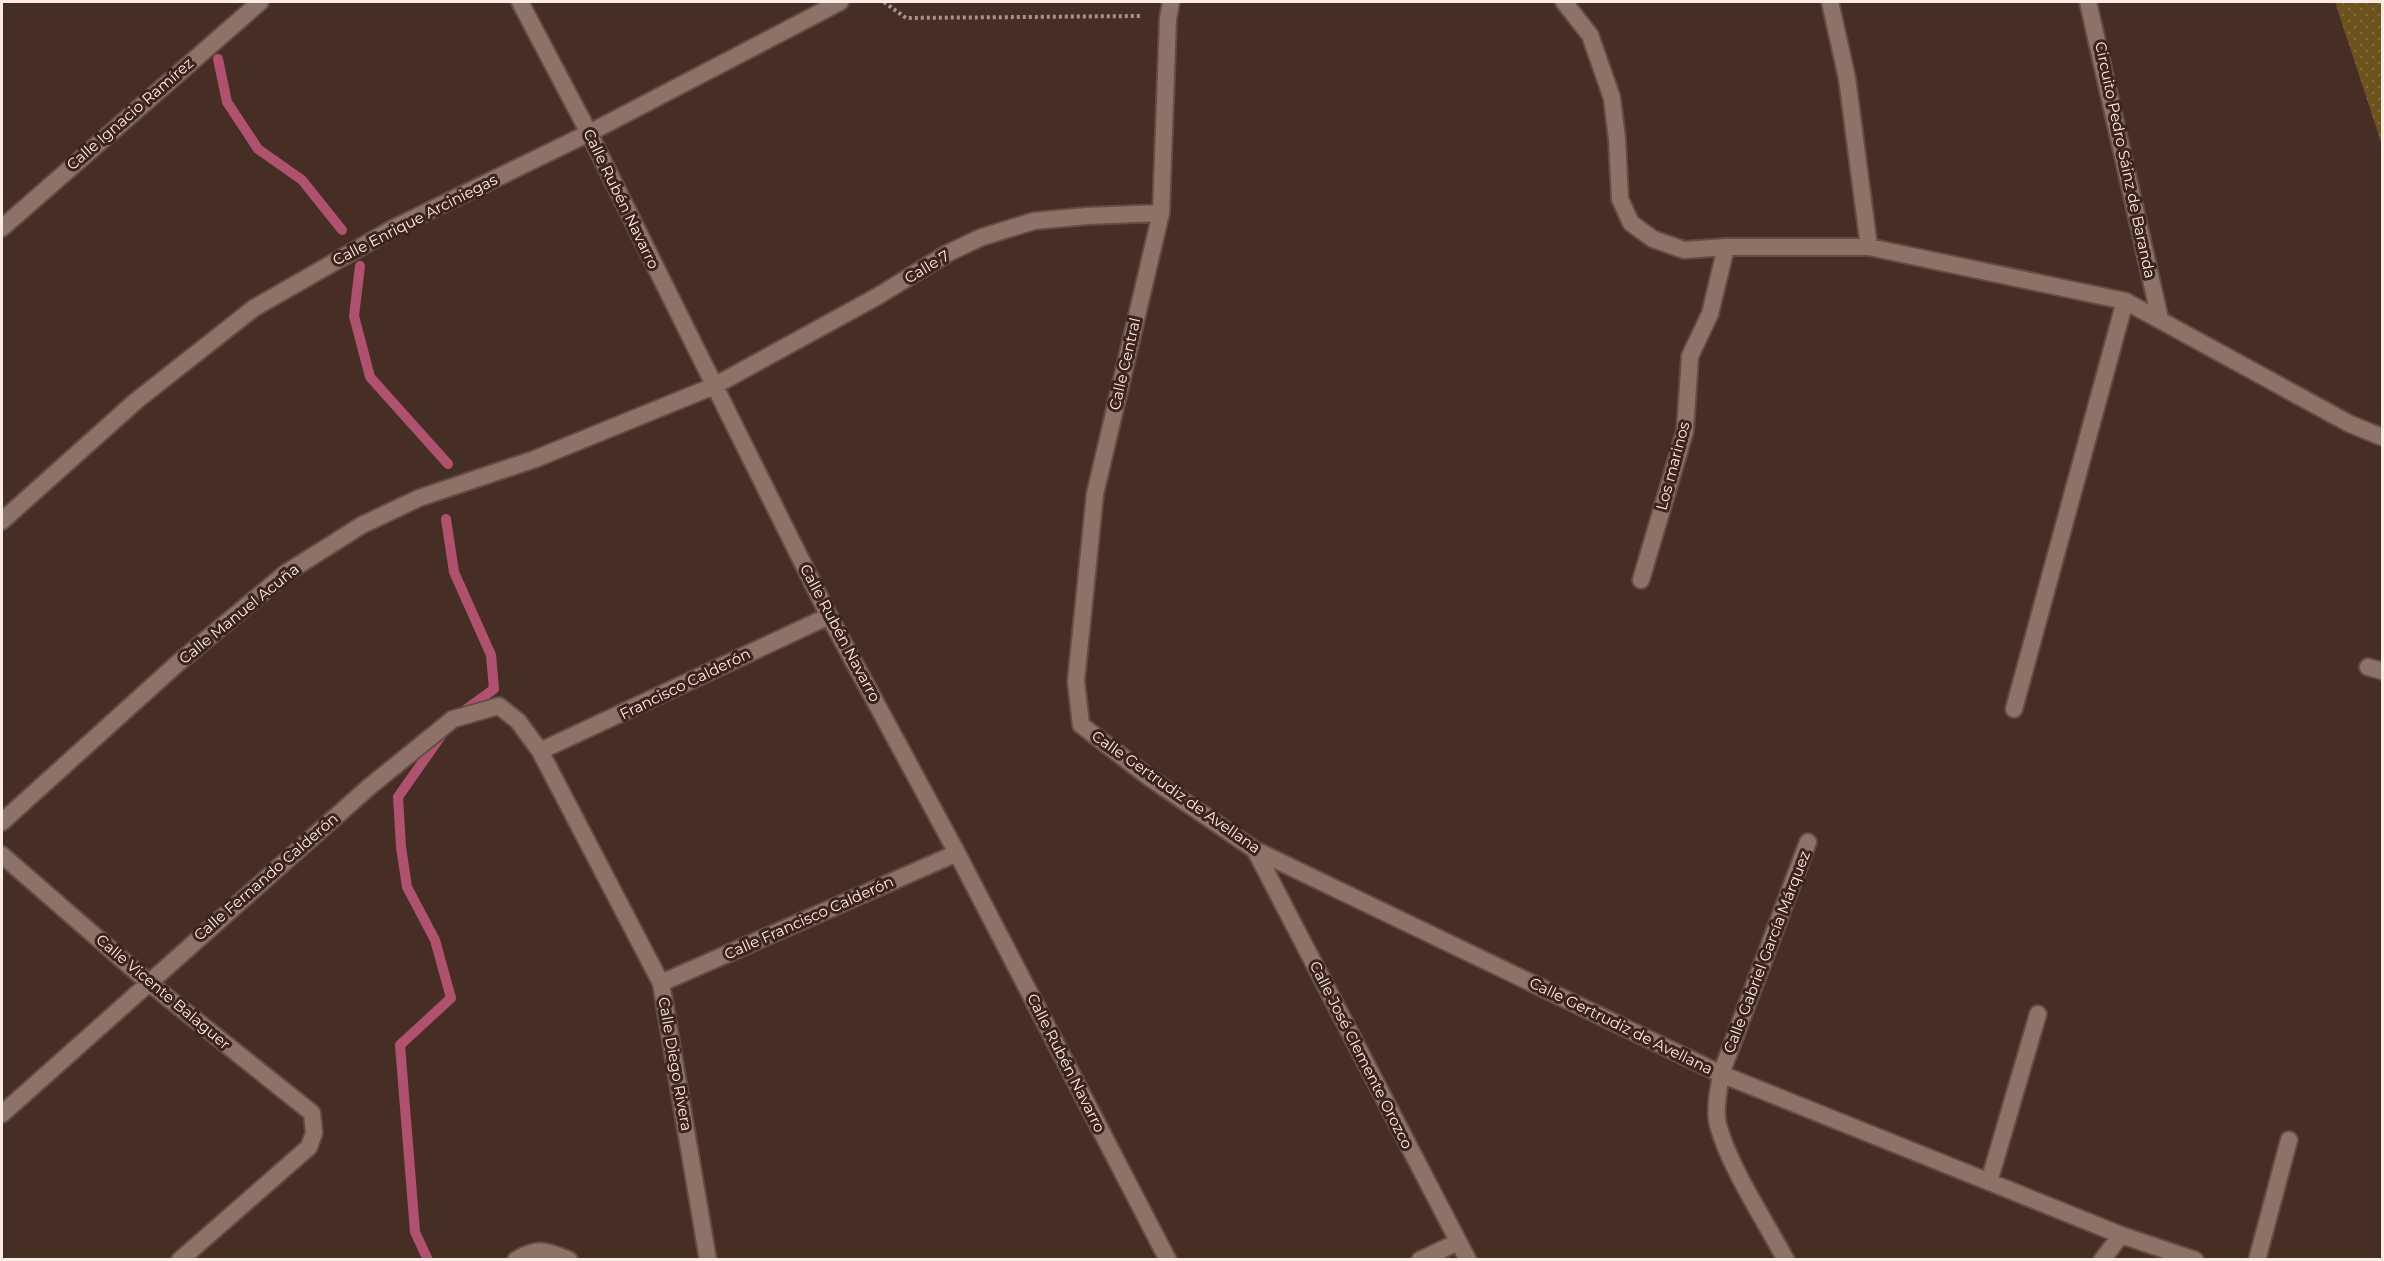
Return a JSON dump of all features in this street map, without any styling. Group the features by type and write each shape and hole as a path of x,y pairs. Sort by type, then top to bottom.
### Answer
{"street":[{"name":"Calle Ignacio Ramírez","path":"2,228 260,2"},
{"name":"Calle Rubén Navarro","path":"520,2 589,133 830,616 957,853 1168,1260"},
{"name":"Calle Enrique Arciniegas","path":"2,521 136,401 254,308 394,228 589,133 840,2"},
{"path":"1564,2 1590,35 1611,98 1617,140 1620,199 1631,223 1653,239 1684,250 1726,247 1869,247 2125,301 2350,423 2382,436"},
{"path":"1830,2 1847,78 1869,247"},
{"name":"Circuito Pedro Sáinz de Baranda","path":"2088,2 2160,319"},
{"name":"Calle Central","path":"1082,725 1076,681 1095,494 1161,213 1170,9"},
{"name":"Calle 7","path":"714,386 878,296 948,253 982,237 1034,221 1161,213"},
{"name":"Los marinos","path":"1641,580 1684,431 1690,356 1710,314 1726,247"},
{"path":"2014,710 2125,301"},
{"name":"Calle Manuel Acuña","path":"2,822 178,663 286,573 362,525 419,498 535,459 714,386"},
{"name":"Francisco Calderón","path":"540,752 830,616"},
{"name":"Calle Fernando Calderón","path":"2,1114 369,787 453,718 499,706 518,721 540,752"},
{"name":"Calle Gertrudiz de Avellana","path":"1082,725 1150,778 1255,850 1721,1074 2121,1235 2195,1260"},
{"name":"Calle Diego Rivera","path":"540,752 661,983 708,1260"},
{"name":"Calle Gabriel García Márquez","path":"1786,1260 1731,1156 1718,1123 1721,1074 1808,842"},
{"name":"Calle José Clemente Orozco","path":"1255,850 1468,1260"},
{"name":"Calle Francisco Calderón","path":"661,983 957,853"},
{"name":"Calle Vicente Balaguer","path":"2,855 148,982 312,1113 314,1132 309,1147 180,1260"},
{"path":"1989,1182 2038,1014"},
{"path":"2257,1260 2289,1140"},
{"path":"2102,1260 2121,1235"},
{"path":"1420,1260 1458,1242"},
{"path":"516,1260 533,1250 553,1253 569,1260"}],"path":[{"path":"885,2 906,18 1170,9"}],"shaded area":[{"path":"2335,2 2382,2 2382,145"}],"waterway":[{"path":"218,59 227,102 258,149 302,180 342,230"},
{"path":"360,266 354,316 370,377 448,464"},
{"path":"446,519 454,572 491,655 494,689 461,713"},
{"path":"428,1260 415,1232 400,1045 451,998 435,940 407,887 401,847 398,797 443,733"}]}
